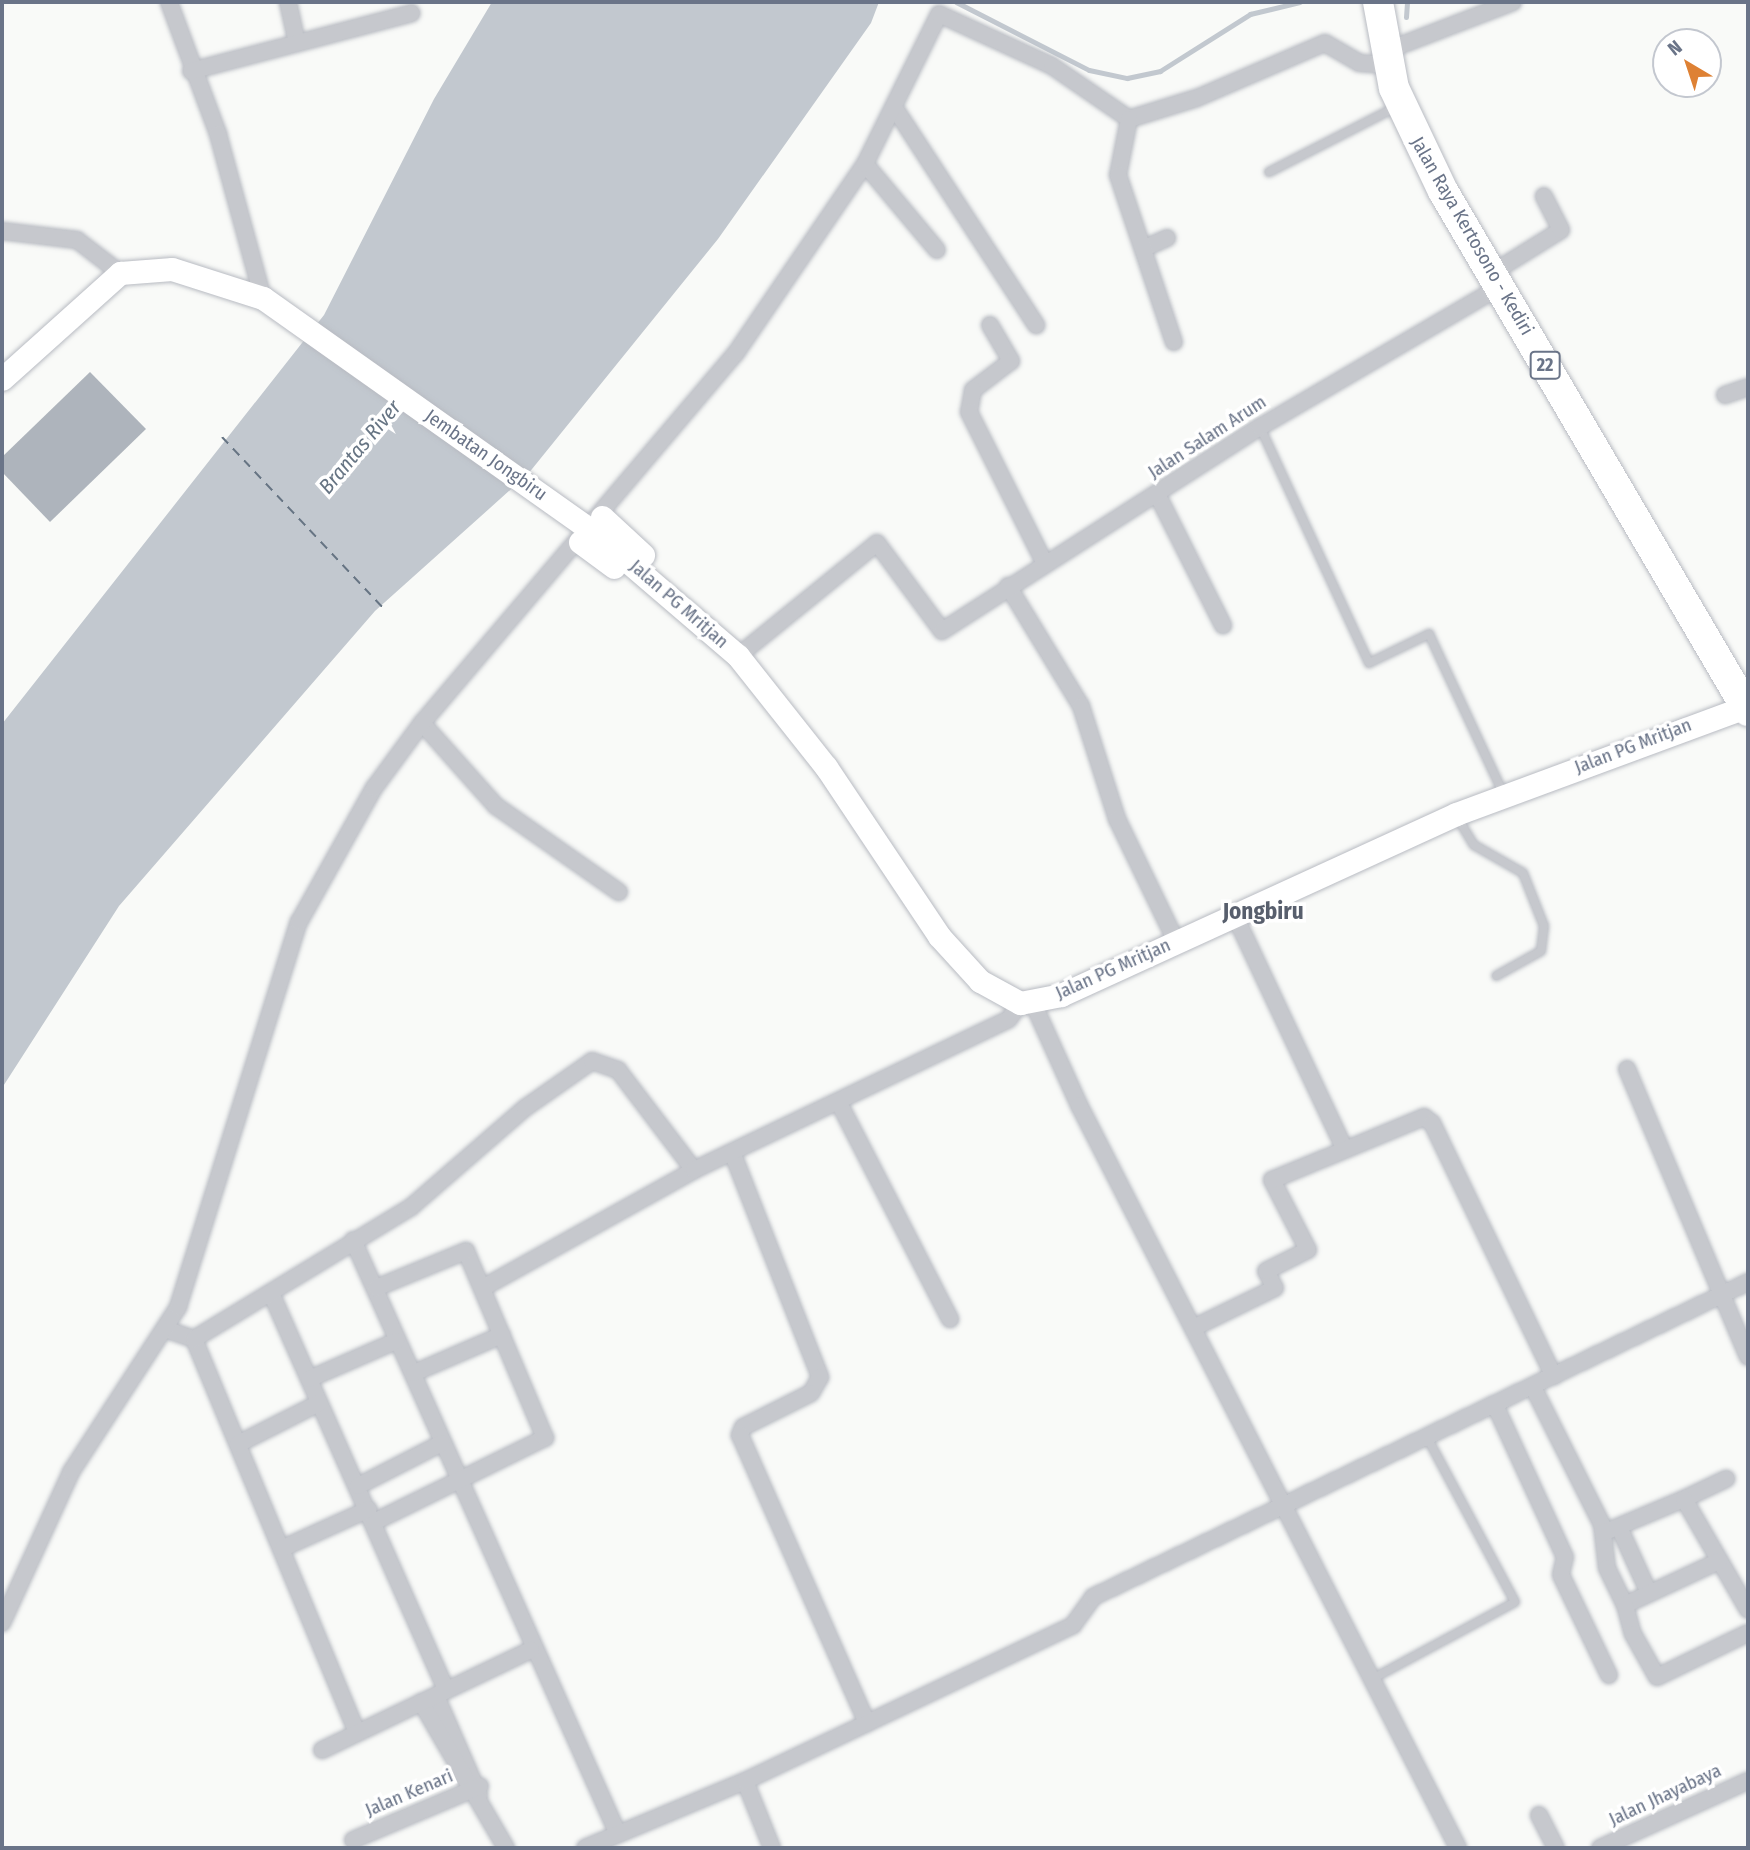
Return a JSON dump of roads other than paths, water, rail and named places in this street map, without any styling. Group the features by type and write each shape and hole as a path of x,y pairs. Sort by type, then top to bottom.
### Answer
{"highway":[{"name":"Jalan Raya Kertosono - Kediri","path":"1378,3 1385,59 1400,104 1496,280 1747,708"}],"main road":[{"name":"Jembatan Jongbiru","path":"120,273 172,270 262,298 571,515"},
{"path":"2,377 120,273"},
{"name":"Jalan PG Mritjan","path":"571,515 591,529 738,656 826,767 939,936 980,981 1027,1003 1235,916 1456,814 1747,708"}],"street":[{"path":"169,2 191,71 218,134 262,298"},
{"path":"288,2 297,43"},
{"path":"1129,119 1197,98 1325,43 1359,63 1385,59 1513,2"},
{"path":"2,1623 71,1472 166,1329 223,1175 299,922 374,788 422,723 591,529 736,353 865,164 895,110 942,8 1063,72 1129,119"},
{"path":"191,71 412,13"},
{"path":"895,110 1036,325"},
{"path":"1129,119 1118,175 1147,247 1174,342"},
{"path":"865,164 937,250"},
{"name":"Jalan Salam Arum","path":"738,656 877,543 942,631 1044,562 1157,494 1496,280 1561,230 1544,196"},
{"path":"2,231 77,240 120,273"},
{"path":"1147,247 1167,237"},
{"path":"990,325 1011,361 973,390 969,412 1044,562"},
{"path":"1725,395 1748,387"},
{"path":"1157,494 1223,625"},
{"path":"1008,586 1081,706 1117,819 1176,941"},
{"path":"422,723 496,806 619,892"},
{"path":"1235,916 1344,1148"},
{"path":"484,1287 694,1171 1009,1019 1027,1003 1458,1848"},
{"path":"194,1339 411,1207 525,1108 592,1061 618,1070 694,1171"},
{"path":"1626,1069 1748,1357"},
{"path":"839,1103 950,1319"},
{"path":"1193,1328 1275,1287 1266,1271 1308,1250 1272,1180 1413,1116 1432,1123 1554,1376"},
{"path":"732,1153 820,1377 811,1393 743,1427 740,1435 867,1723"},
{"path":"353,1240 376,1288 396,1340 414,1373 531,1650 618,1835"},
{"path":"283,1548 458,1481 545,1438 469,1254 458,1250 376,1288"},
{"path":"585,1848 745,1781 1076,1624 1093,1597 1748,1282"},
{"path":"271,1293 372,1516 434,1696 476,1792 506,1848"},
{"path":"166,1329 194,1339 283,1548 357,1732"},
{"path":"414,1373 502,1335"},
{"path":"309,1379 396,1340"},
{"path":"1533,1387 1603,1533 1606,1568 1657,1677 1748,1633"},
{"path":"238,1444 319,1403"},
{"path":"1495,1405 1565,1557 1561,1575 1609,1675"},
{"path":"358,1486 442,1443"},
{"path":"1603,1533 1726,1479"},
{"path":"1684,1499 1748,1610"},
{"path":"1619,1527 1649,1593"},
{"path":"1625,1605 1719,1561"},
{"path":"322,1750 531,1650"},
{"name":"Jalan Jhayabaya","path":"1600,1848 1748,1780"},
{"path":"745,1781 772,1848"},
{"name":"Jalan Kenari","path":"353,1840 476,1792"},
{"path":"1539,1815 1556,1848"}],"lane":[{"path":"1269,172 1400,104"},
{"path":"1260,427 1369,663 1429,634 1504,796"},
{"path":"1456,814 1474,845 1523,873 1544,926 1541,951 1496,976"},
{"path":"1372,1679 1515,1602 1427,1437"}],"water":[{"name":"Brantas River","path":"492,2 879,2 871,23 718,239 528,474 375,611 119,906 2,1088 2,724 324,315 434,99"}],"waterway":[{"path":"956,2 1089,70 1127,78 1160,71 1250,14 1300,2"},
{"path":"1406,17 1407,2"}],"district":[{"name":"Jongbiru","path":"1263,911"}]}
